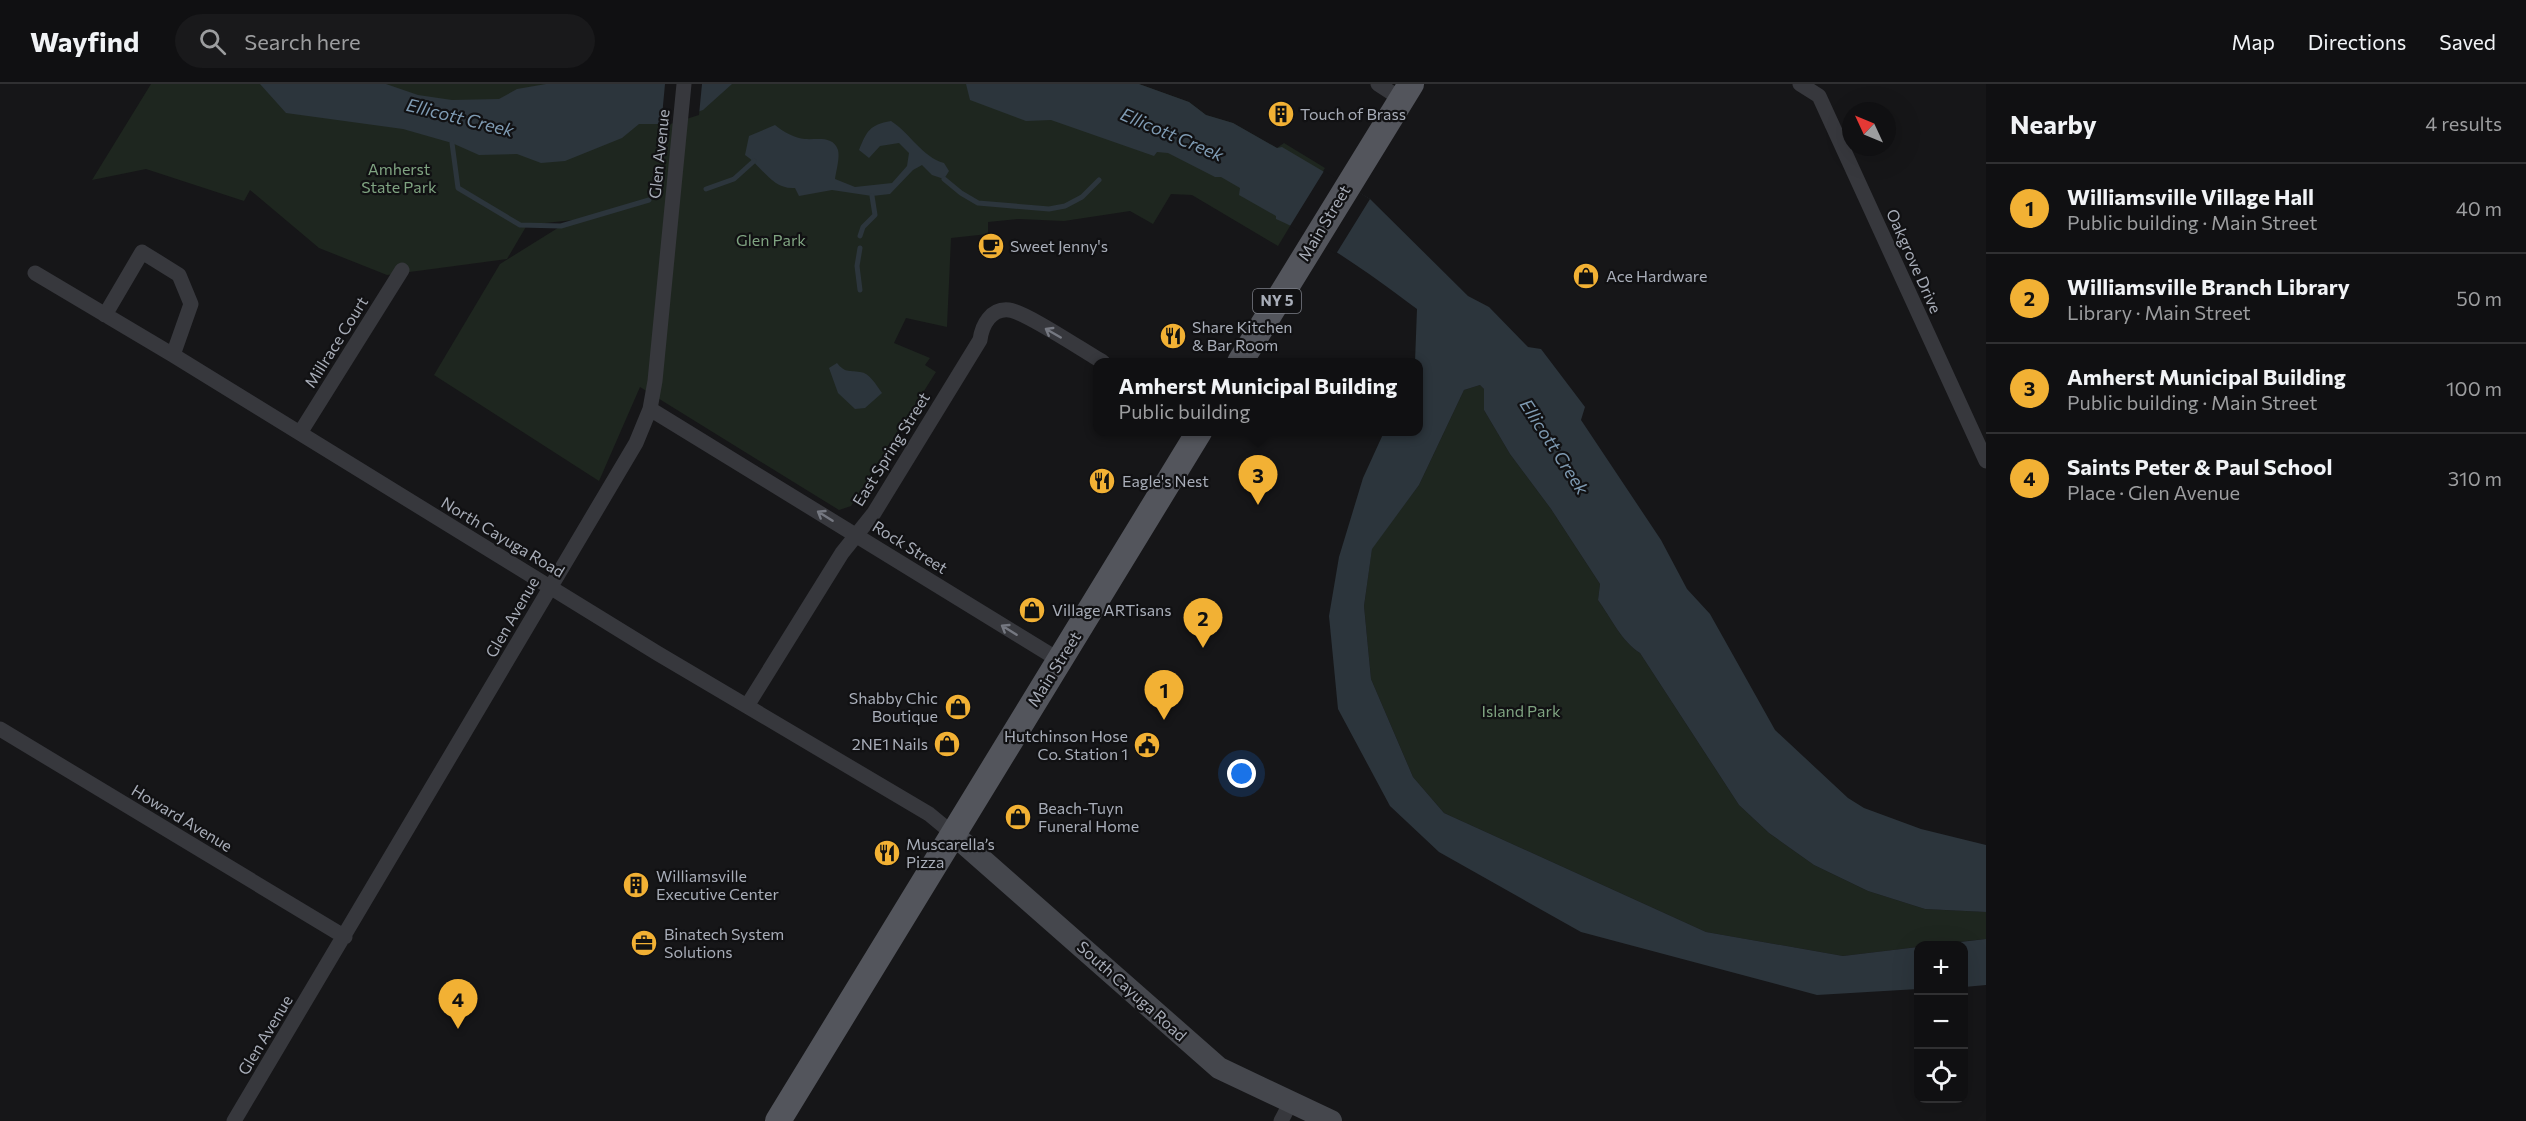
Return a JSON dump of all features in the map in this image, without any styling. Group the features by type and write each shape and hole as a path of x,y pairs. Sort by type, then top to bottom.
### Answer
{"main road":[{"name":"Main Street","path":"1243,358 1406,92"},
{"name":"Main Street","path":"778,1121 1197,436"}],"street":[{"name":"Glen Avenue","path":"241,1119 550,586 636,443 650,409 655,381 684,84"},
{"path":"1378,84 1406,92"},
{"name":"Oakgrove Drive","path":"1800,84 1819,96 1986,461"},
{"path":"105,315 142,252 179,275 191,304 173,355"},
{"name":"Millrace Court","path":"300,433 402,270"},
{"name":"North Cayuga Road","path":"35,273 747,706 929,814 952,833"},
{"name":"East Spring Street","path":"747,706 842,552 874,513 980,340 982,328 992,315 1003,310 1020,313 1095,358"},
{"name":"Rock Street","path":"650,409 1059,660"},
{"name":"Howard Avenue","path":"0,729 345,937"},
{"name":"South Cayuga Road","path":"952,833 1219,1068 1286,1111 1331,1121"}],"green space":[{"name":"Glen Park","path":"151,84 1139,84 1189,102 1206,115 1233,123 1277,148 1284,143 1325,168 1278,246 1192,195 1171,194 1153,224 1130,211 1064,221 1019,219 988,222 988,234 951,238 947,327 906,318 894,343 930,358 925,365 936,372 851,506 839,510 640,387 599,481 434,375 500,264 573,220 527,225 507,259 387,275 319,248 250,190 244,201 146,169 92,180"},
{"name":"Island Park","path":"1480,385 1484,389 1484,410 1510,454 1551,509 1600,584 1598,600 1622,636 1640,653 1739,805 1769,833 1814,865 1868,891 1925,909 1986,912 1986,939 1914,941 1914,947 1843,956 1706,932 1444,813 1413,777 1371,679 1364,606 1372,548 1419,485 1464,390"}],"water":[{"name":"Ellicott Creek","path":"260,84 386,84 418,95 452,100 499,99 517,89 546,84 732,84 703,110 663,124 639,124 622,138 565,161 541,163 517,154 479,155 452,143 403,129 286,113"},
{"name":"Ellicott Creek","path":"966,84 1139,84 1189,102 1206,115 1233,123 1277,148 1282,147 1370,199 1468,296 1489,307 1528,347 1541,349 1585,407 1581,420 1661,540 1687,589 1710,614 1775,730 1848,798 1864,808 1921,829 1986,845 1986,912 1925,909 1868,891 1814,865 1769,833 1739,805 1640,653 1622,636 1598,600 1600,584 1551,509 1510,454 1484,410 1484,389 1480,385 1464,390 1419,485 1372,549 1364,606 1371,679 1413,777 1444,813 1706,932 1843,956 1914,947 1914,989 1817,995 1581,932 1439,852 1390,806 1338,709 1329,616 1339,557 1363,478 1382,436 1423,436 1423,358 1415,358 1417,309 1330,248 1276,219 1276,216 1239,195 1240,188 1221,177 1215,177 1168,153 1157,152 1154,156 1051,120 1026,121 970,100"},
{"path":"891,121 929,156 944,163 949,171 944,179 932,175 922,165 913,170 890,194 872,196 832,190 799,196 795,188 780,185 745,155 749,136 775,125 797,137 829,140 836,145 838,161 835,179 855,187 892,183 907,166 909,153 899,143 880,146 869,158 859,150 864,138 873,127"},
{"path":"837,363 845,370 867,375 882,393 865,408 855,409 838,393 829,368"},
{"path":"1986,939 1986,985 1968,987 1968,941"}],"pier":[{"path":"665,84 702,84 699,115 661,127"},
{"path":"1324,171 1370,199 1336,254 1290,226"}],"waterway":[{"path":"452,143 458,188 520,225 561,226 649,200"},
{"path":"706,189 734,179 754,161"},
{"path":"944,179 978,203 1049,209 1065,206 1082,197 1099,180"},
{"path":"860,236 863,227 875,215 872,196"},
{"path":"860,248 857,266 860,290"}],"place":[{"name":"Touch of Brass","path":"1281,114"},
{"name":"Sweet Jenny's","path":"991,246"},
{"name":"Ace Hardware","path":"1586,276"},
{"name":"Share Kitchen & Bar Room","path":"1173,336"},
{"name":"Eagle's Nest","path":"1102,481"},
{"name":"Amherst Municipal Building","path":"1258,505"},
{"name":"Village ARTisans","path":"1032,610"},
{"name":"Williamsville Branch Library","path":"1203,648"},
{"name":"Shabby Chic Boutique","path":"958,707"},
{"name":"Williamsville Village Hall","path":"1164,720"},
{"name":"2NE1 Nails","path":"947,744"},
{"name":"Hutchinson Hose Co. Station 1","path":"1147,745"},
{"name":"Beach-Tuyn Funeral Home","path":"1018,817"},
{"name":"Muscarella’s Pizza","path":"887,853"},
{"name":"Williamsville Executive Center","path":"636,885"},
{"name":"Binatech System Solutions","path":"644,943"},
{"name":"Saints Peter & Paul School","path":"458,1029"}],"park label":[{"name":"Amherst State Park","path":"399,178"}]}
